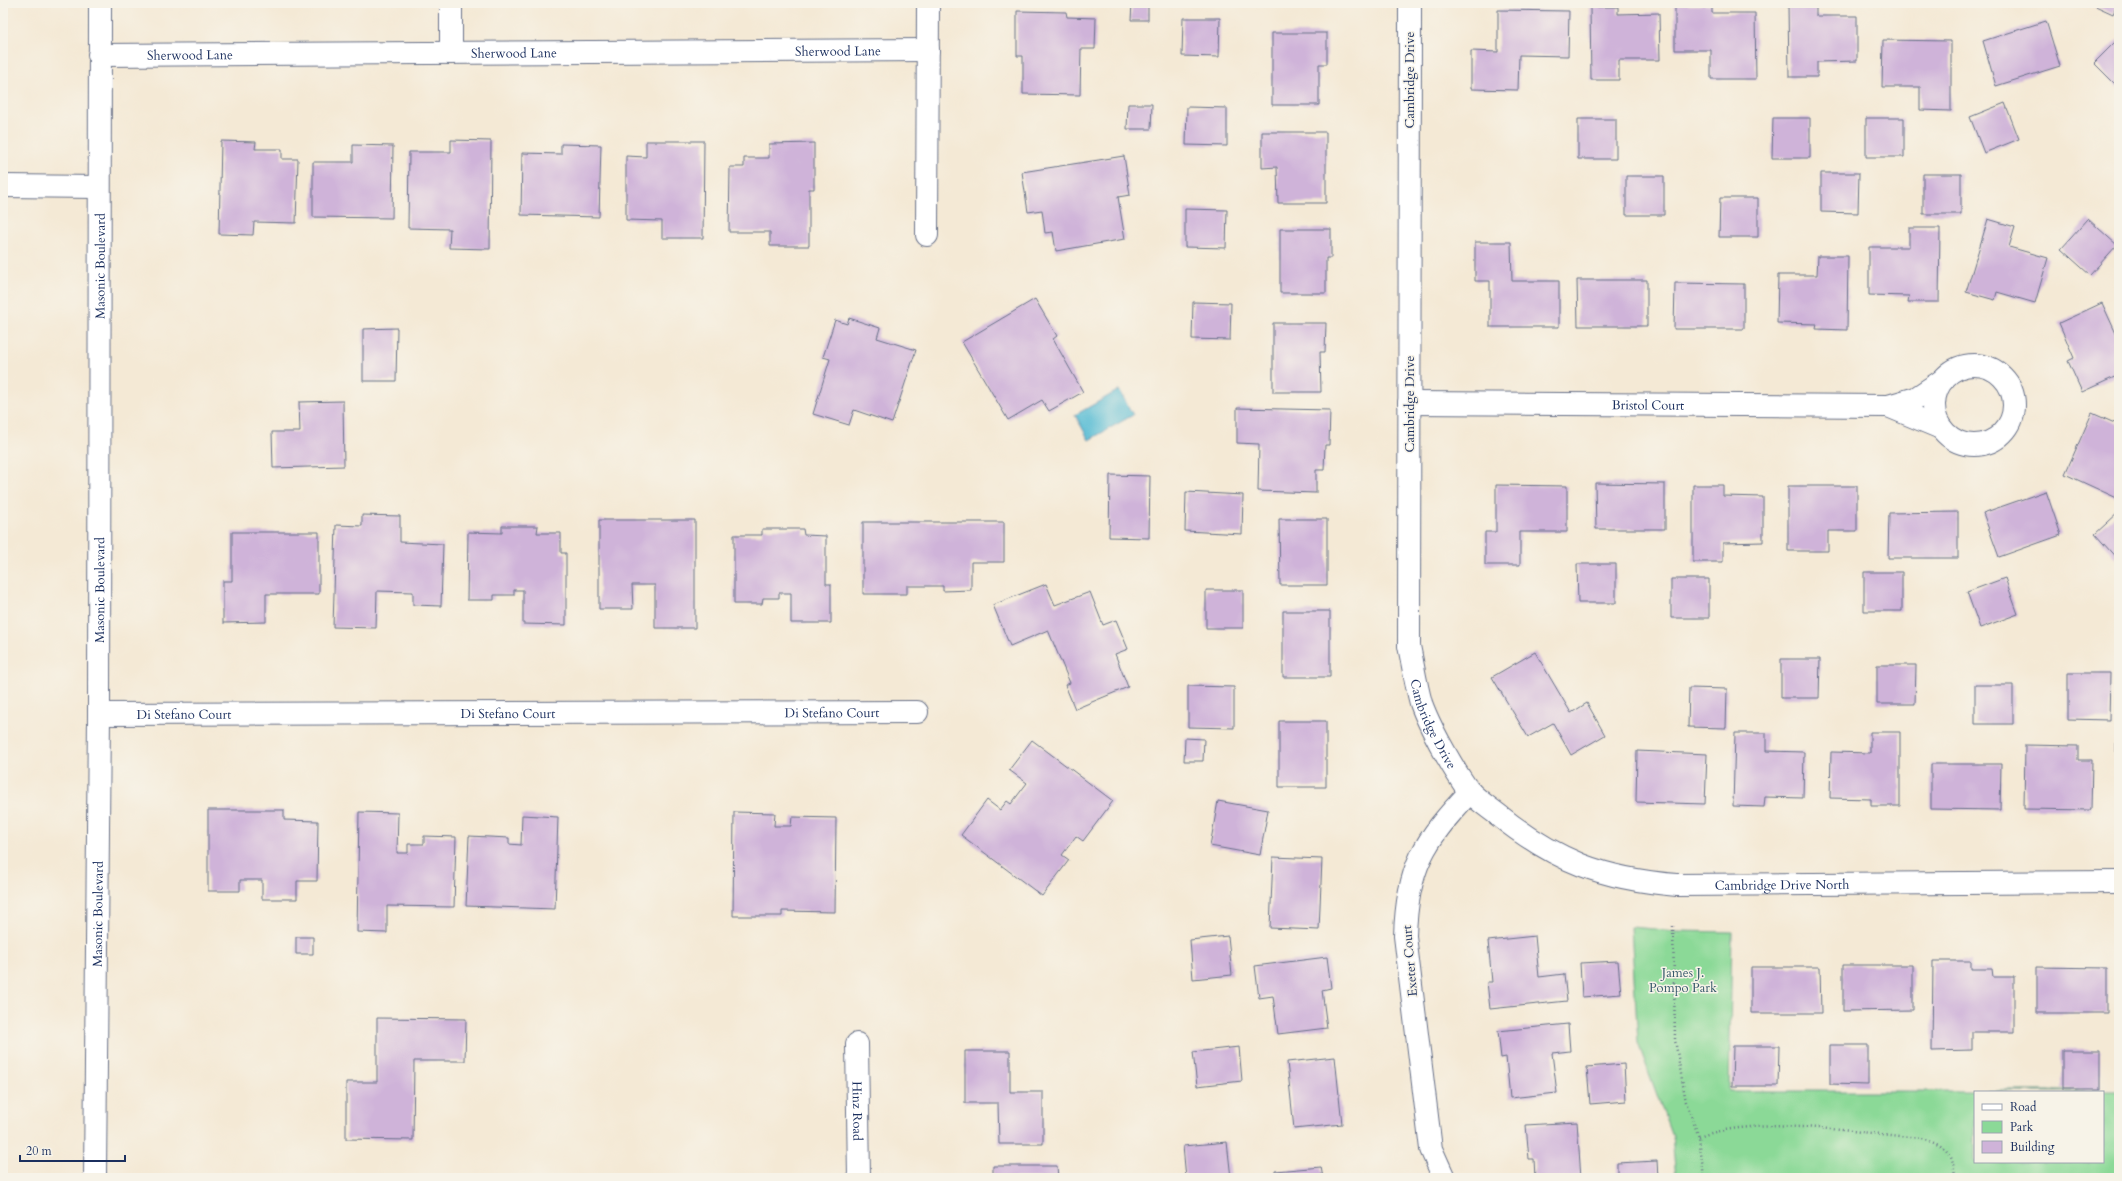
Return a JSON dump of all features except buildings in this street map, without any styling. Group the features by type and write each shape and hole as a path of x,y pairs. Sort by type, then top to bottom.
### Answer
{"street":[{"name":"Masonic Boulevard","path":"95,1178 99,714 98,187 100,3"},
{"path":"451,3 451,53"},
{"path":"927,234 928,3"},
{"name":"Cambridge Drive","path":"1410,3 1409,646 1422,703 1440,742 1470,792"},
{"name":"Sherwood Lane","path":"99,55 928,50"},
{"path":"3,186 98,187"},
{"name":"Bristol Court","path":"1409,403 1888,406 1916,398 1943,380 1953,371 1965,366 1978,365 1991,369 2002,377 2010,387 2013,400 2013,413 2004,431 1988,443 1975,445 1962,444 1950,438 1941,428 1935,416 1934,404 1936,391 1943,380"},
{"name":"Bristol Court","path":"1888,406 1941,428"},
{"name":"Di Stefano Court","path":"99,714 917,712"},
{"name":"Cambridge Drive North","path":"1470,792 1514,828 1566,860 1616,877 1646,883 1677,885 2119,882"},
{"name":"Exeter Court","path":"1444,1178 1430,1149 1405,936 1406,905 1415,869 1429,839 1470,792"},
{"name":"Hinz Road","path":"856,1044 859,1178"},
{"name":"Exeter Court","path":"1423,1178 1430,1149"}],"path":[{"path":"1673,926 1674,1040 1686,1102 1698,1137 1704,1178"},
{"path":"1698,1137 1715,1130 1788,1127 1921,1138 1940,1143 1948,1151 1954,1178"}],"green space":[{"name":"James J. Pompo Park","path":"1631,927 1677,931 1732,932 1729,1091 1974,1091 1974,1163 2104,1163 2104,1091 2119,1091 2119,1178 1676,1178 1672,1136 1638,1043"}],"water":[{"path":"1119,390 1133,415 1089,440 1075,415"}]}
